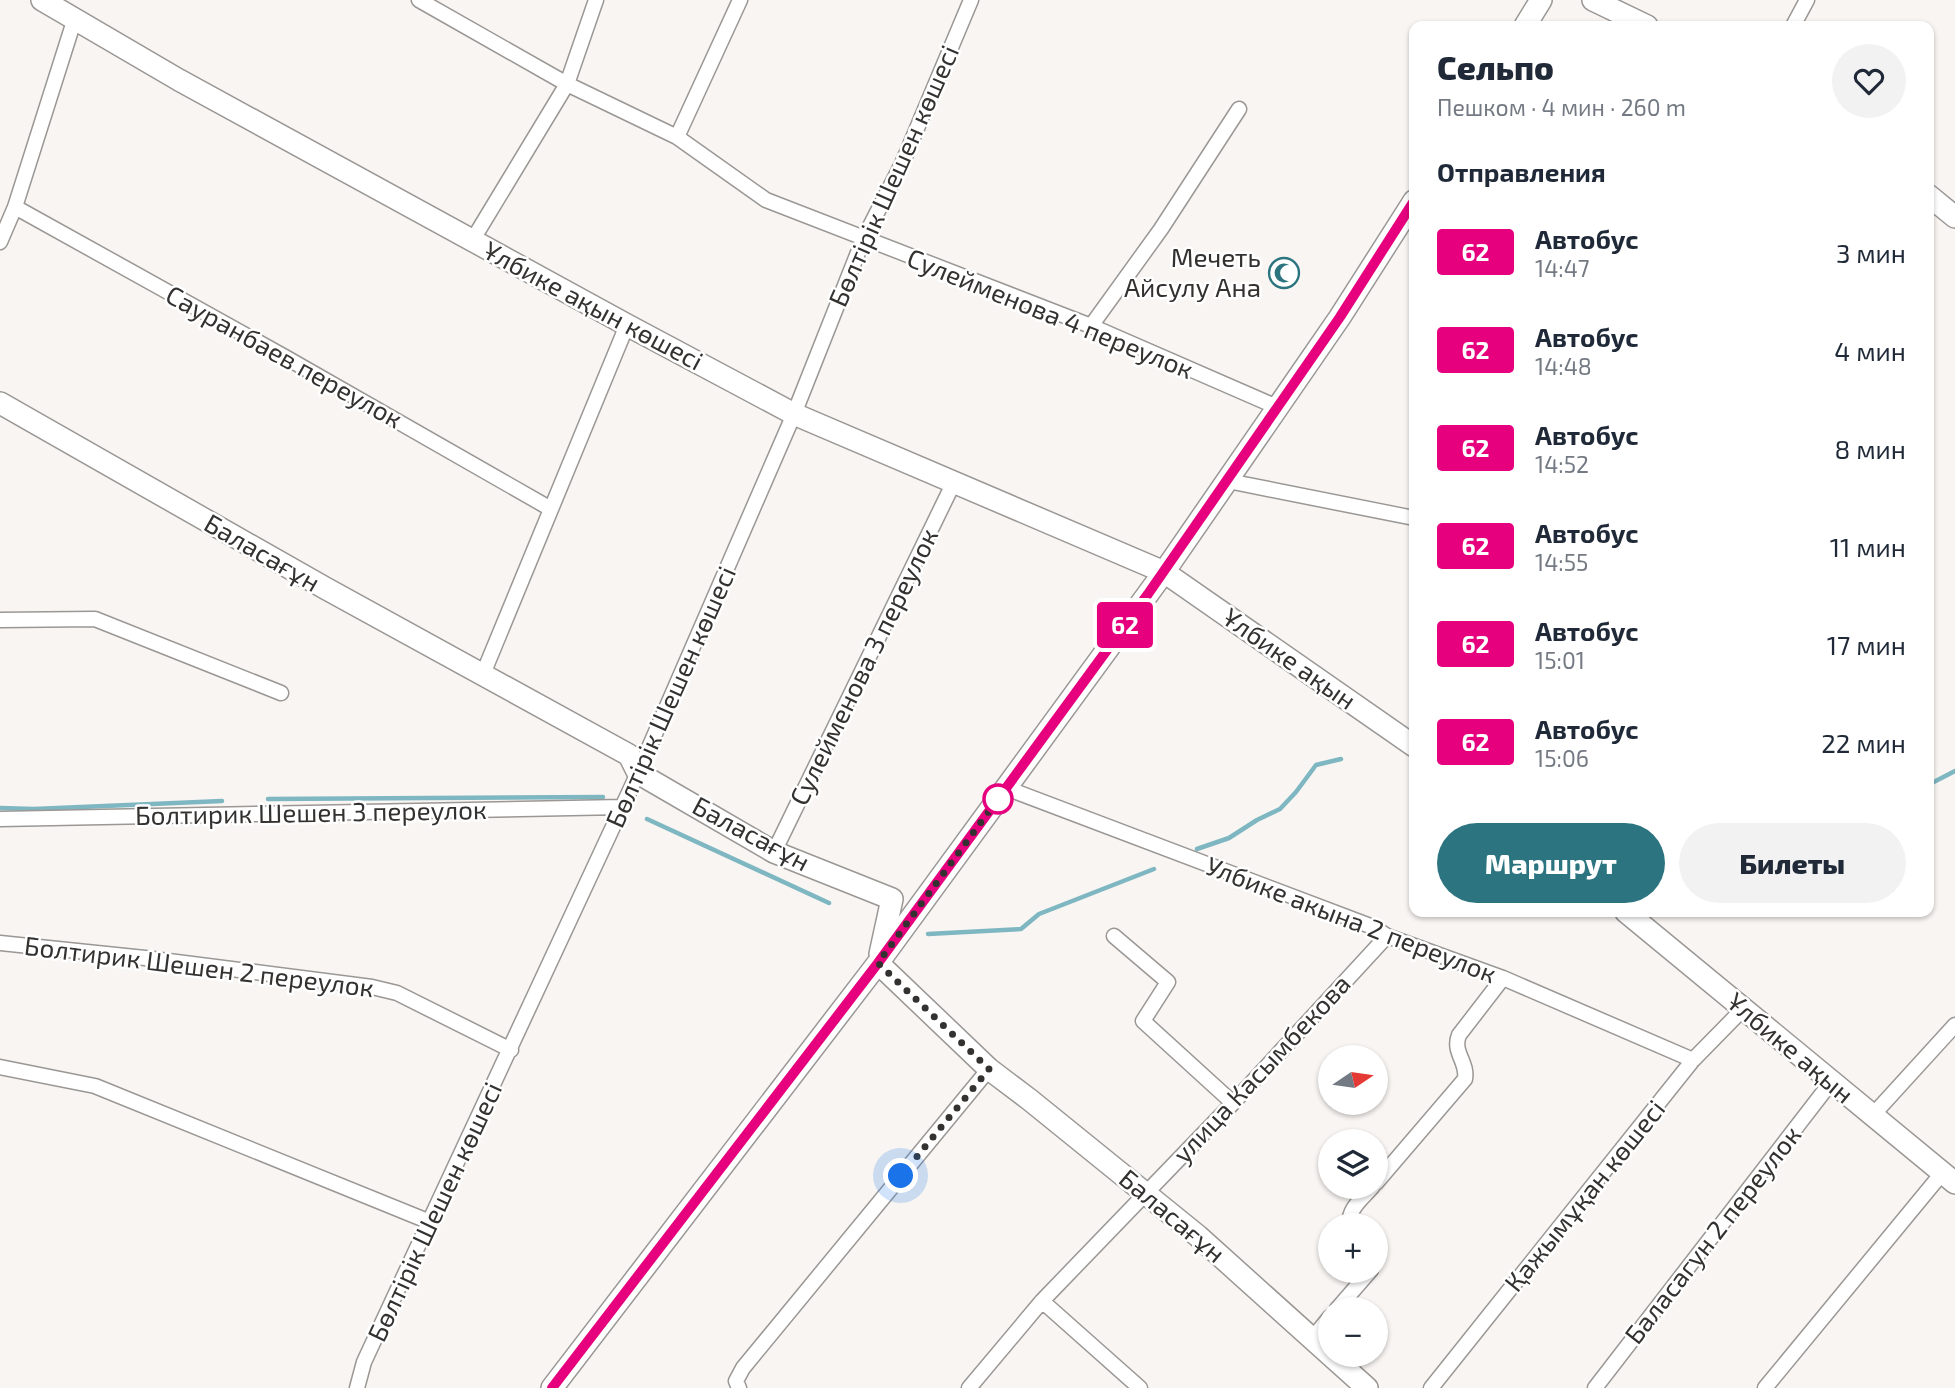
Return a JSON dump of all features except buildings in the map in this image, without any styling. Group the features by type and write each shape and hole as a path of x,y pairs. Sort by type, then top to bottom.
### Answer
{"main road":[{"name":"Ұлбике ақын көшесі","path":"41,0 74,21 793,414 1164,572"},
{"path":"1528,21 1541,0"},
{"path":"1594,0 1637,21"},
{"path":"552,1388 878,963 1164,572 1340,317 1409,209"},
{"name":"Баласағұн","path":"0,403 325,588 629,755 638,773 774,852 892,899 878,963 989,1069 1198,1236 1367,1388"},
{"name":"Ұлбике ақын","path":"1164,572 1409,743"},
{"name":"Ұлбике ақын","path":"1632,917 1949,1178"}],"street":[{"name":"Сулейменова 4 переулок","path":"419,0 566,84 677,137 766,200 863,240 1091,326 1277,407"},
{"path":"472,240 566,84 596,0"},
{"path":"677,137 740,0"},
{"name":"Бөлтірік Шешен көшесі","path":"357,1388 364,1362 638,773 793,414 863,240 902,164 971,0"},
{"path":"1796,21 1807,0"},
{"path":"0,242 15,207 74,21"},
{"path":"1091,326 1161,229 1239,109"},
{"name":"Сауранбаев переулок","path":"15,207 551,509"},
{"path":"483,674 627,325"},
{"path":"1228,481 1409,517"},
{"name":"Сулейменова 3 переулок","path":"774,852 954,482"},
{"path":"0,620 95,619 281,693"},
{"name":"Улбике акына 2 переулок","path":"1006,788 1361,923 1387,936 1503,978 1693,1060"},
{"name":"Болтирик Шешен 3 переулок","path":"0,819 622,807"},
{"path":"1114,936 1168,982 1143,1021 1233,1102"},
{"name":"улица Касымбекова","path":"969,1388 1042,1301 1233,1102 1387,936"},
{"name":"Болтирик Шешен 2 переулок","path":"0,943 145,958 372,987 397,993 511,1050"},
{"path":"1388,1169 1465,1079 1467,1069 1457,1051 1459,1035 1503,978"},
{"name":"Қажымұқан көшесі","path":"1432,1388 1693,1060 1743,1009"},
{"path":"1872,1116 1955,1025"},
{"path":"0,1067 94,1086 430,1222"},
{"path":"738,1384 743,1368 989,1069"},
{"name":"Баласагун 2 переулок","path":"1595,1388 1832,1082"},
{"path":"1765,1388 1949,1178"},
{"path":"1351,1213 1362,1199"},
{"path":"1347,1297 1360,1283"},
{"path":"1042,1301 1140,1388"},
{"path":"1312,1339 1318,1332"}],"waterway":[{"path":"1197,849 1229,838 1280,809 1316,765 1341,759"},
{"path":"1934,782 1955,771"},
{"path":"268,799 603,797"},
{"path":"0,808 222,801"},
{"path":"647,819 829,903"},
{"path":"928,934 1021,929 1039,914 1154,869"}],"bus line":[{"name":"62","path":"552,1388 878,963 1148,594 1340,317 1409,209"}],"place":[{"name":"Мечеть Айсулу Ана","path":"1284,273"}],"route":[{"path":"901,1176 989,1069 878,963 1006,788 998,799"}]}
